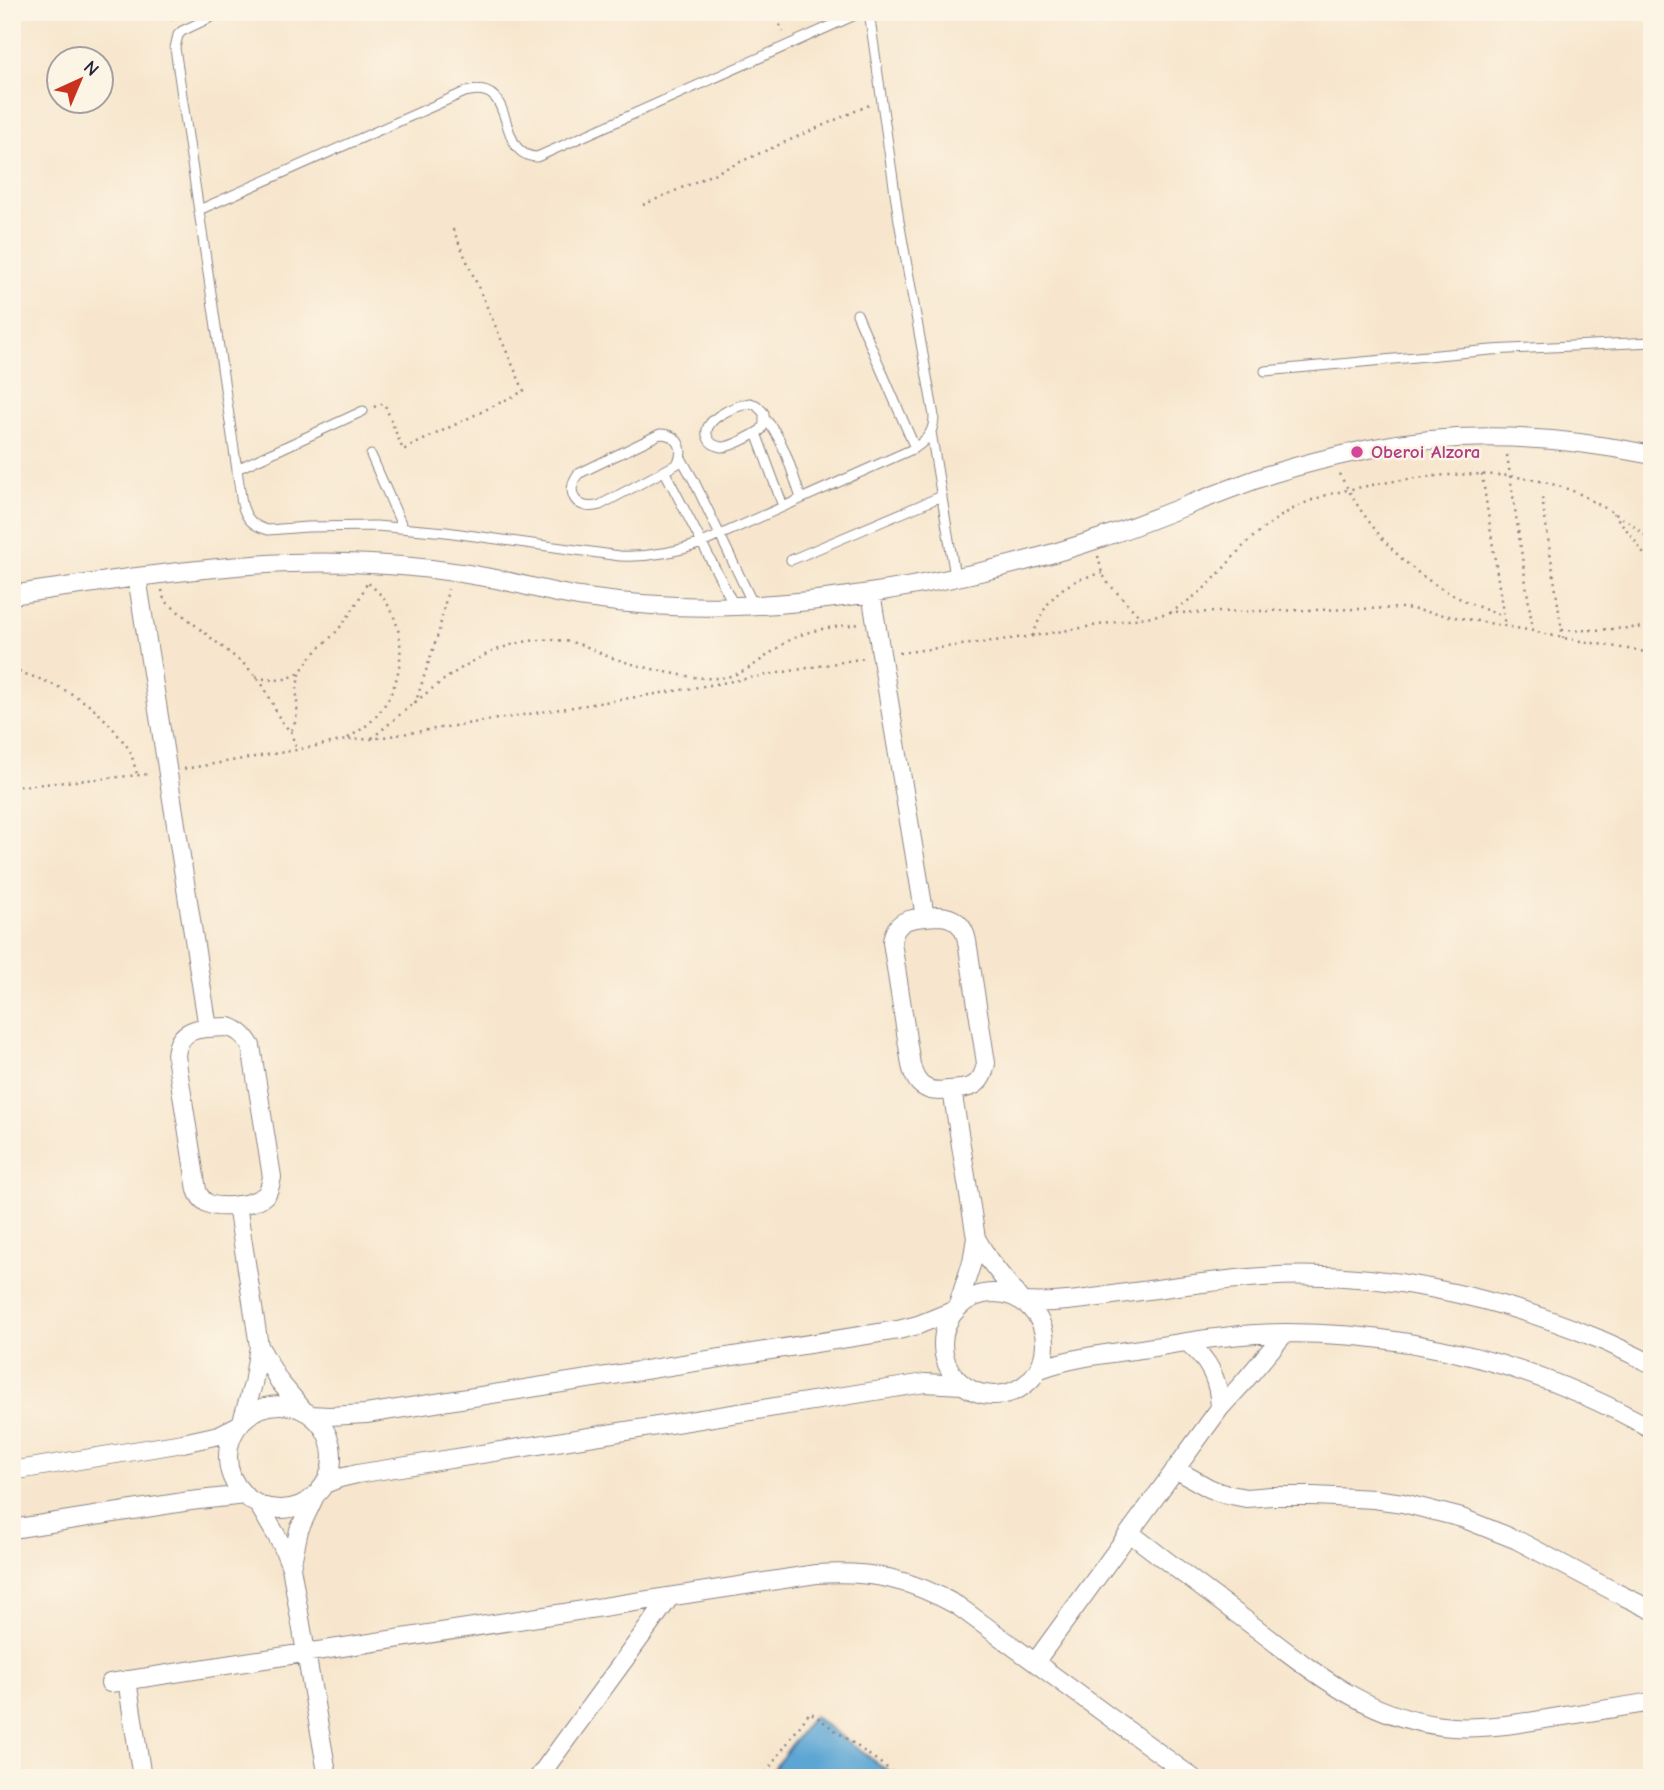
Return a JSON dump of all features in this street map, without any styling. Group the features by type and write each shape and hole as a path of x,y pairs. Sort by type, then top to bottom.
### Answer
{"street":[{"path":"12,595 160,574 252,564 306,562 369,573 453,572 621,603 700,608 754,606 871,593 1016,562 1094,540 1309,463 1372,449 1416,442 1504,438 1611,446 1652,455"},
{"path":"137,577 208,1028"},
{"path":"871,593 925,917"},
{"path":"946,916 954,919 965,933 985,1054 986,1063 981,1079 967,1089 952,1090 926,1089 913,1074 911,1065 892,942 893,934 903,922 925,917 946,916"},
{"path":"229,1027 246,1037 251,1046 272,1177 267,1193 260,1199 237,1205 214,1206 206,1203 197,1190 176,1056 176,1047 188,1032 229,1027"},
{"path":"952,1090 976,1238 972,1262 956,1309 945,1328 943,1349 948,1368 962,1385 989,1396 1005,1395 1019,1390 1031,1381 1040,1369 1046,1352 1045,1333 1037,1315 989,1260 976,1238"},
{"path":"237,1205 259,1346 253,1384 239,1424 229,1443 228,1462 233,1480 251,1500 282,1545 290,1567 328,1778"},
{"path":"12,1471 219,1435 255,1411 271,1405 288,1405 308,1413 329,1416 366,1414 884,1332 918,1325 956,1309 971,1298 987,1293 1004,1293 1022,1301 1059,1303 1264,1277 1332,1276 1387,1282 1468,1297 1535,1315 1595,1337 1652,1364"},
{"path":"1040,1369 1070,1360 1226,1336 1284,1333 1343,1335 1402,1341 1459,1352 1515,1368 1570,1388 1652,1429"},
{"path":"1036,1661 1220,1408 1284,1333"},
{"path":"1187,1342 1206,1360 1212,1371 1217,1383 1220,1408"},
{"path":"259,1346 279,1381 324,1429 331,1447 332,1466 299,1530 290,1567"},
{"path":"12,1529 199,1499 251,1500 272,1508 288,1509 303,1504 320,1490 357,1474 906,1385 962,1385"},
{"path":"1175,1469 1209,1488 1233,1496 1344,1496 1413,1505 1462,1518 1535,1549 1652,1610"},
{"path":"1130,1533 1309,1668 1352,1697 1399,1716 1424,1723 1476,1728 1526,1723 1652,1702"},
{"path":"142,1778 118,1682 816,1574 858,1573 879,1575 940,1595 1036,1661 1194,1778"},
{"path":"538,1778 670,1597"}],"lane":[{"path":"222,12 182,31 175,41 237,469 245,514 250,522 258,527 268,530 342,526 403,528 446,531 620,556 661,555 702,543 915,447 931,432"},
{"path":"199,210 474,89 493,94 499,102 516,148 522,154 537,157 862,12"},
{"path":"869,12 899,221 934,416 931,432 955,576"},
{"path":"857,314 915,447"},
{"path":"1265,371 1491,350 1652,342"},
{"path":"750,403 761,408 764,413 764,424 756,433 719,447 708,438 707,430 709,423 715,418 750,403"},
{"path":"237,469 363,411"},
{"path":"765,419 779,438 802,498"},
{"path":"756,433 783,506"},
{"path":"660,434 674,437 682,450 677,464 665,472 593,507 584,507 578,503 571,488 578,474 660,434"},
{"path":"371,455 403,528"},
{"path":"681,458 754,606"},
{"path":"665,472 735,607"},
{"path":"791,560 942,496"}],"path":[{"path":"774,12 789,45"},
{"path":"643,205 881,99"},
{"path":"363,411 384,403 403,450 524,391 451,225"},
{"path":"1504,438 1533,631"},
{"path":"1170,613 1207,585 1238,551 1293,509 1349,489 1401,480 1467,473 1510,476 1553,484 1581,495 1622,517 1652,542"},
{"path":"1482,474 1505,626"},
{"path":"1349,489 1380,536 1399,558 1418,574 1458,600 1504,616"},
{"path":"1542,498 1563,638"},
{"path":"1610,511 1628,530 1652,568"},
{"path":"1094,540 1102,573 1141,618"},
{"path":"415,704 439,631 453,572"},
{"path":"256,677 286,679 302,670 349,615 369,573"},
{"path":"346,740 363,729 384,705 397,677 400,656 394,615 369,573"},
{"path":"1033,636 1039,617 1050,600 1065,586 1082,577 1102,573"},
{"path":"160,574 164,600 256,677 286,728 291,731 296,750"},
{"path":"12,787 167,772 346,740 687,689 882,655 1033,636 1170,613 1405,608 1652,653"},
{"path":"371,738 471,662 514,644 537,640 561,641 652,669 719,678 738,674 789,640 814,630 876,621"},
{"path":"1562,630 1601,631 1652,627"},
{"path":"12,670 63,688 90,705 110,723 130,751 138,776"},
{"path":"291,731 298,716 296,692 302,670"},
{"path":"762,1778 810,1712 901,1778"}],"water":[{"path":"813,1716 898,1778 767,1778"}],"place":[{"name":"Oberoi Alzora","path":"1357,452"}]}
